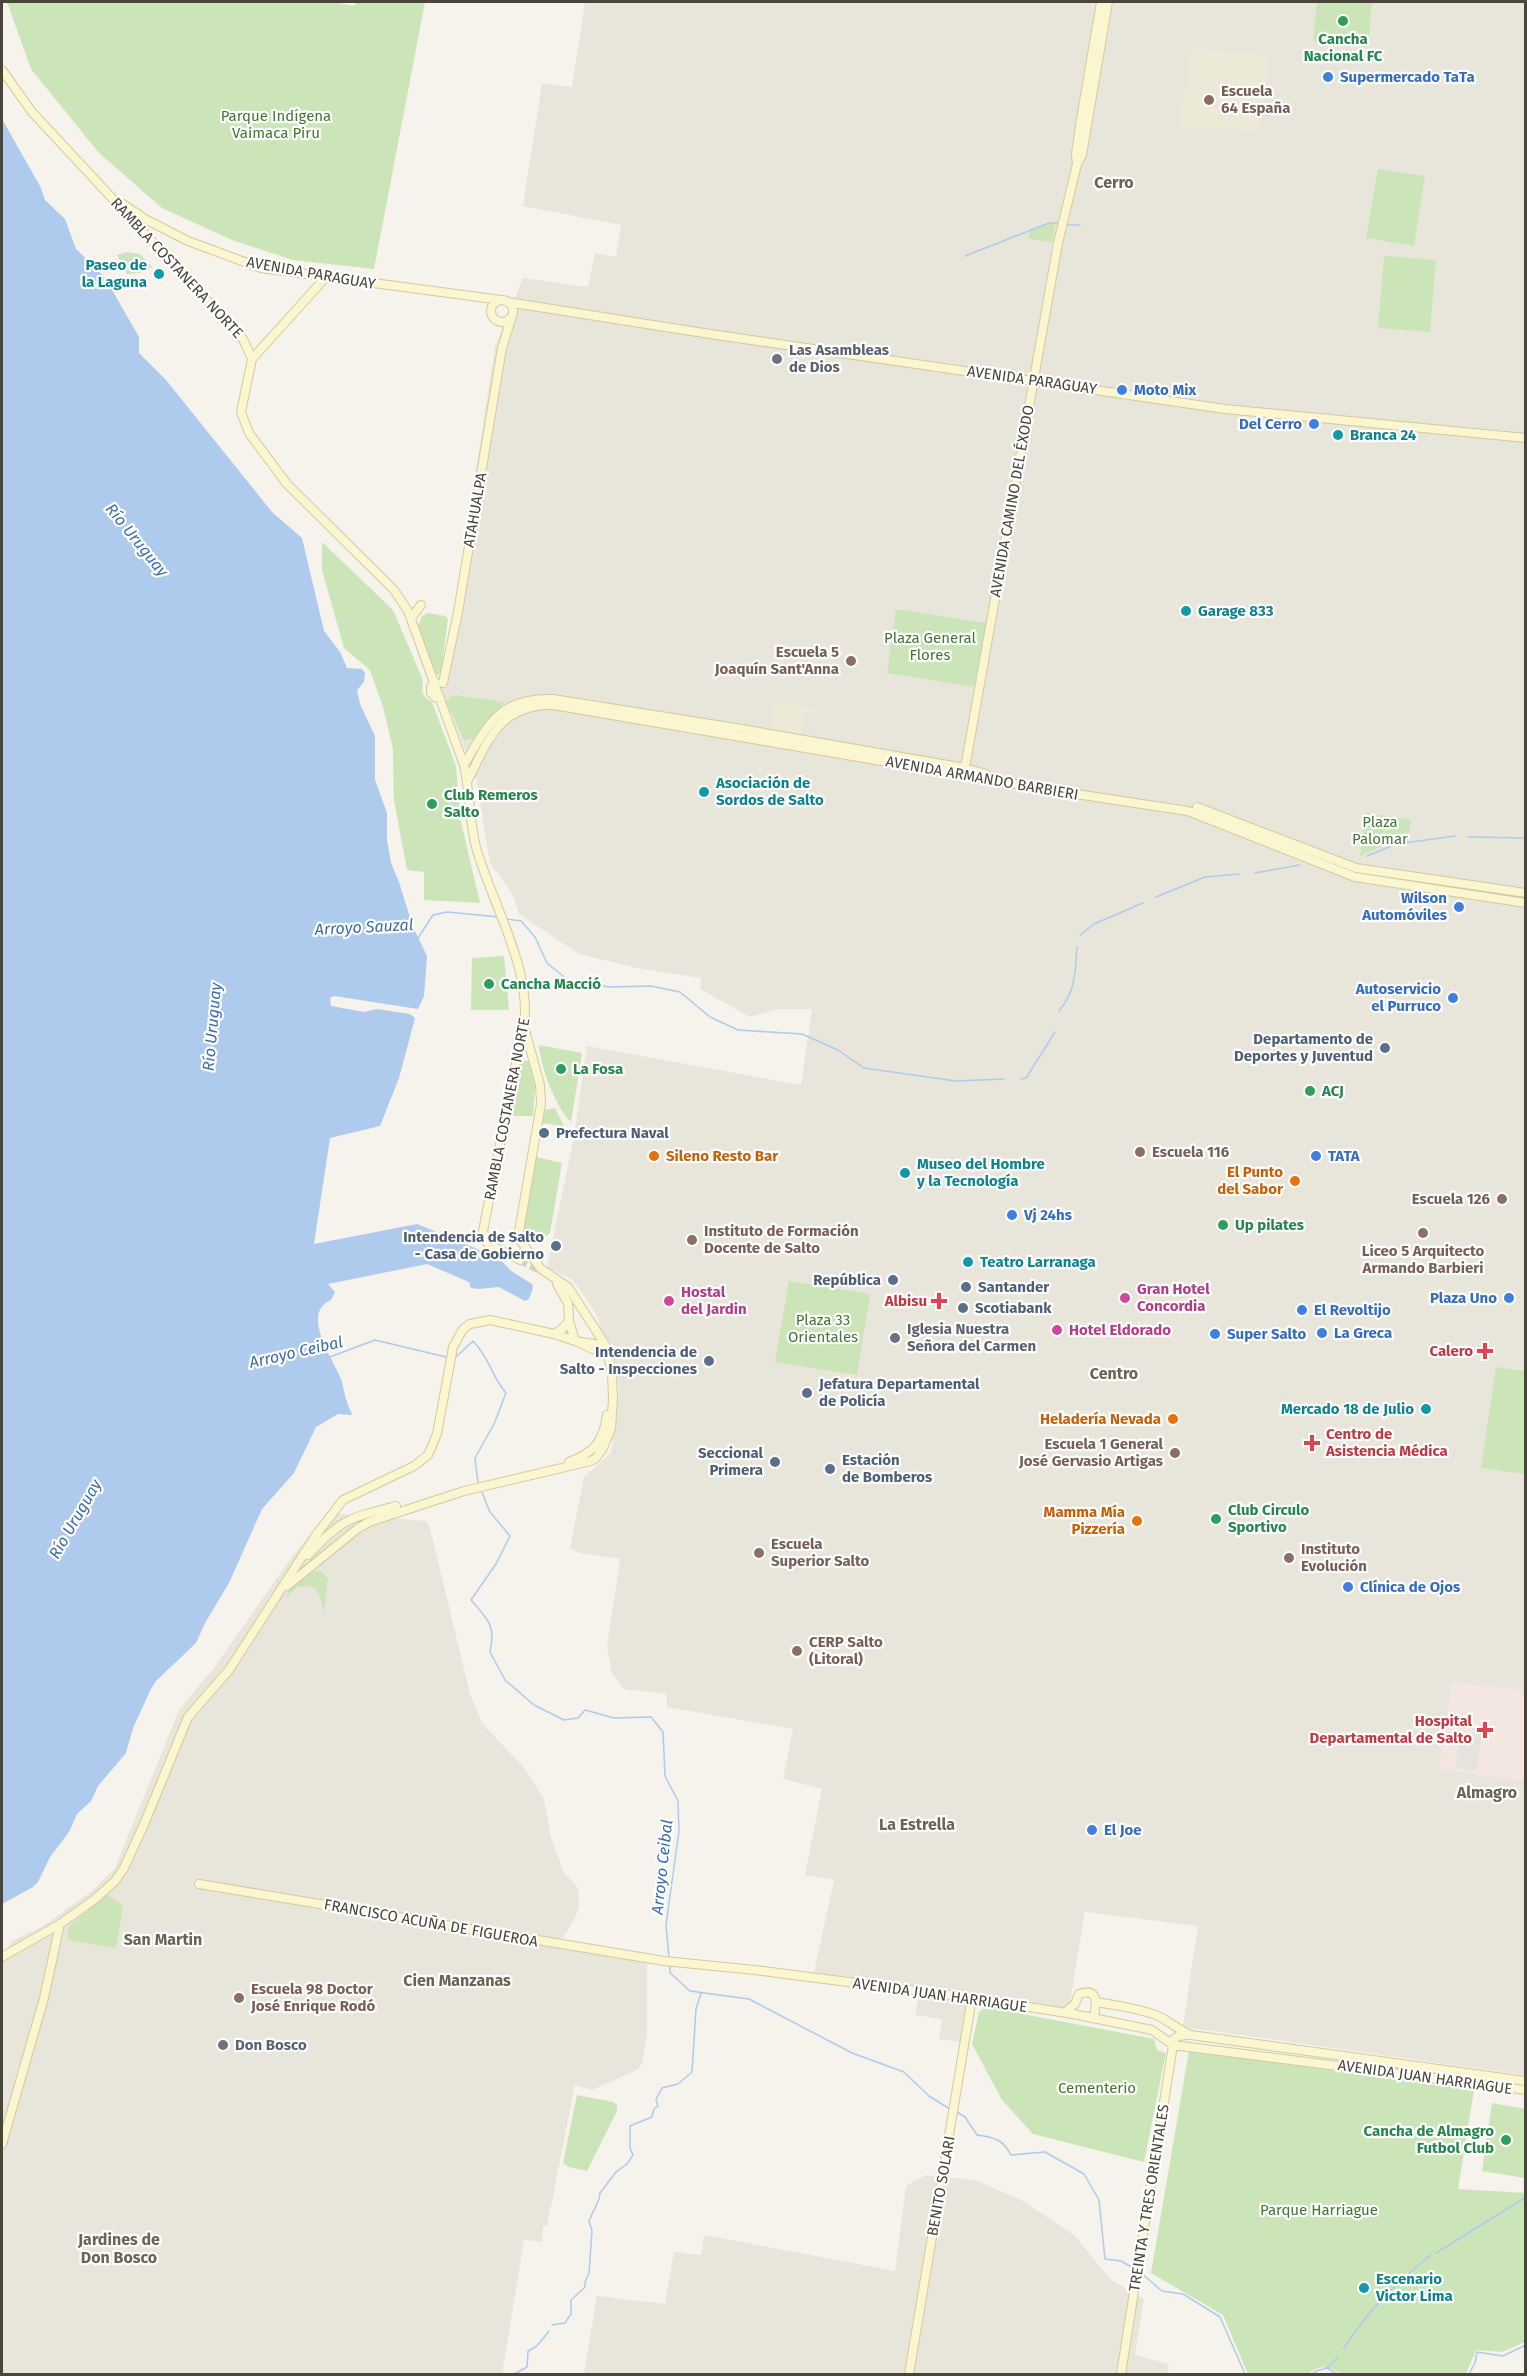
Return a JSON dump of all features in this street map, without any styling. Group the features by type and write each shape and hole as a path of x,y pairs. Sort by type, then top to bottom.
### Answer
{"street":[{"name":"AVENIDA CAMINO DEL ÉXODO","path":"1077,164 1080,125 1101,2"},
{"name":"AVENIDA CAMINO DEL ÉXODO","path":"966,768 1058,243 1077,164 1082,155 1108,2"},
{"name":"RAMBLA COSTANERA NORTE","path":"2,70 32,112 243,339 252,359"},
{"name":"AVENIDA PARAGUAY","path":"102,187 145,219 188,242 261,267 1225,409 1526,438"},
{"path":"326,277 252,359 241,412 249,433 287,484 394,590 403,602 439,682 447,686 447,692 440,698 431,693 431,686 439,682"},
{"name":"AVENIDA PARAGUAY","path":"468,297 478,302 493,317"},
{"path":"504,301 512,306 512,314 504,322 493,317 494,303 504,301"},
{"name":"AVENIDA PARAGUAY","path":"512,314 520,309 540,308"},
{"name":"ATAHUALPA","path":"439,682 447,672 502,348 512,314"},
{"name":"ATAHUALPA","path":"493,317 502,348"},
{"path":"411,618 421,605"},
{"name":"RAMBLA COSTANERA NORTE","path":"440,698 464,765 472,833 495,904 514,952 526,997 525,1030 516,1061 483,1231 488,1244 520,1260"},
{"name":"AVENIDA ARMANDO BARBIERI","path":"464,765 492,721 511,705 531,699 553,699 742,729 966,768 1002,777 1190,805 1356,868 1526,893"},
{"name":"AVENIDA ARMANDO BARBIERI","path":"467,782 491,734 505,720 522,708 553,705 1063,792 1188,811 1355,877 1526,903"},
{"path":"458,749 476,745"},
{"path":"458,749 469,756 474,768"},
{"path":"280,1593 350,1534 369,1522 464,1491 591,1461 603,1448 610,1428 613,1399 604,1349 568,1287 541,1269 518,1238 541,1104 540,1085 525,1030"},
{"path":"516,1061 524,1057 533,1062"},
{"path":"557,1284 568,1303 569,1321 575,1341"},
{"path":"2,1957 60,1924 115,1881 124,1868 145,1822 189,1717 229,1670 316,1535 343,1500 414,1466 428,1455 437,1434 453,1347 463,1329 480,1321 504,1321 604,1349"},
{"path":"554,1334 569,1321"},
{"path":"294,1570 329,1533 346,1520 437,1496 452,1495"},
{"name":"FRANCISCO ACUÑA DE FIGUEROA","path":"199,1884 465,1930 693,1964"},
{"path":"2,2144 44,1998 60,1924"},
{"name":"AVENIDA JUAN HARRIAGUE","path":"693,1964 972,1998 1072,2014 1152,2030 1177,2046 1526,2090"},
{"name":"AVENIDA JUAN HARRIAGUE","path":"1072,2014 1079,1994 1087,1992 1094,1995 1097,2002 1159,2016 1175,2029 1191,2035 1526,2081"},
{"name":"BENITO SOLARI","path":"909,2374 972,1998"},
{"path":"1094,2018 1097,2002"},
{"path":"1177,2046 1175,2037 1191,2035"},
{"name":"TREINTA Y TRES ORIENTALES","path":"1121,2374 1177,2046"}],"shaded area":[{"path":"585,2 1525,2 1525,2075 1190,2028 1183,2025 1198,1926 1085,1912 1070,2002 1065,2008 970,1992 960,2042 939,2039 942,2019 915,2015 920,1988 814,1972 834,1880 805,1875 822,1789 783,1779 793,1729 667,1707 666,1694 624,1689 612,1673 607,1647 620,1559 580,1553 570,1548 584,1477 611,1453 619,1390 616,1366 611,1343 602,1333 597,1316 585,1297 572,1279 547,1268 574,1136 587,1046 801,1085 812,1009 778,1009 750,1017 700,989 701,978 637,968 579,954 519,914 512,893 490,863 476,779 442,689 495,347 523,278 588,287 595,253 616,257 621,225 523,206 542,83 572,87"},
{"path":"1197,49 1268,55 1258,131 1180,126 1193,51"},
{"path":"776,702 821,710 820,714 805,712 801,734 772,729"},
{"path":"328,1513 426,1521 430,1528 470,1694 482,1723 526,1770 544,1800 551,1837 563,1871 578,1888 579,1907 562,1939 647,1953 647,2037 642,2064 637,2070 592,2090 575,2085 547,2226 543,2226 542,2242 524,2240 502,2374 2,2374 2,1961 11,1941 43,1926 92,1891 115,1868 179,1710 213,1669 294,1554"},
{"name":"Hospital Departamental de Salto","path":"1452,1682 1525,1690 1525,1781 1439,1769"},
{"path":"1475,1732 1482,1733 1477,1771 1455,1768 1459,1740 1456,1740 1457,1733 1475,1734"},
{"path":"926,2175 975,2180 1023,2201 1075,2236 1111,2280 1144,2299 1135,2355 1169,2364 1167,2374 584,2374 597,2296 665,2304 674,2252 701,2255 704,2235 895,2271 906,2186"}],"green space":[{"name":"Parque Indígena Vaimaca Piru","path":"7,2 334,2 353,6 358,2 425,2 374,269 293,260 232,240 162,208 99,153 31,69"},
{"name":"Cancha Nacional FC","path":"1317,2 1372,2 1368,47 1313,41"},
{"path":"1378,169 1425,176 1414,246 1366,238"},
{"path":"1049,223 1055,224 1052,242 1028,239 1030,229"},
{"path":"126,252 140,254 152,267 140,273 127,274 117,255"},
{"path":"1384,256 1436,260 1430,332 1378,328"},
{"path":"322,542 393,610 423,680 423,693 432,702 456,766 460,818 480,903 424,900 424,872 407,870 394,800 393,749 383,707 370,670 344,648 322,570"},
{"name":"Plaza General Flores","path":"896,609 986,623 974,687 887,673"},
{"path":"428,613 445,616 448,619 439,675 435,673 418,627 422,616"},
{"path":"453,695 505,702 474,739 464,740 446,701"},
{"name":"Plaza Palomar","path":"1366,813 1411,820 1408,840 1395,841 1360,856"},
{"name":"Cancha Macció","path":"504,956 509,1010 471,1010 472,958"},
{"path":"539,1045 582,1053 571,1122 565,1116 550,1086 542,1064"},
{"path":"524,1060 528,1061 535,1085 533,1116 512,1116 520,1064"},
{"path":"555,1108 564,1126 541,1123 544,1110"},
{"path":"536,1157 562,1163 550,1233 540,1241 528,1237 523,1228"},
{"name":"Plaza 33 Orientales","path":"789,1281 870,1294 857,1375 775,1362"},
{"path":"1496,1367 1525,1371 1525,1474 1481,1468"},
{"path":"321,1571 328,1578 324,1612 318,1592 311,1587 297,1587 287,1597 291,1587 299,1578"},
{"path":"107,1895 123,1905 116,1948 67,1940 69,1926"},
{"name":"Cementerio","path":"986,2007 1154,2039 1157,2050 1166,2053 1144,2162 1033,2134 1002,2100 972,2044 979,2012"},
{"name":"Parque Harriague","path":"1189,2051 1474,2090 1458,2189 1525,2193 1525,2342 1502,2352 1476,2350 1466,2374 1342,2374 1325,2367 1317,2368 1308,2374 1247,2372 1223,2315 1151,2273"},
{"path":"577,2095 613,2102 617,2105 617,2111 587,2171 569,2167 563,2163"},
{"name":"Cancha de Almagro Futbol Club","path":"1492,2103 1525,2109 1525,2178 1482,2171"}],"water":[{"name":"Río Uruguay","path":"2,119 40,186 45,200 65,219 76,249 101,273 111,288 139,337 139,353 166,380 272,512 302,538 324,631 340,652 347,668 362,669 365,673 364,682 357,690 360,704 375,736 375,780 387,813 387,840 391,863 413,927 427,956 424,996 418,1009 334,996 330,998 331,1006 364,1012 377,1009 410,1014 415,1018 399,1078 380,1126 330,1138 314,1244 417,1224 499,1258 511,1271 532,1284 533,1288 529,1299 525,1301 499,1287 471,1288 469,1282 427,1264 328,1284 335,1292 331,1300 322,1306 318,1315 318,1325 326,1349 341,1379 352,1415 338,1414 316,1427 294,1473 262,1509 229,1583 196,1643 156,1681 151,1689 133,1728 126,1753 98,1786 91,1801 77,1814 69,1832 50,1857 38,1882 2,1904"}],"waterway":[{"path":"965,256 1049,223 1058,223"},
{"path":"1067,225 1080,225"},
{"path":"1367,856 1396,844 1455,836"},
{"path":"1468,837 1526,838"},
{"path":"1255,873 1300,865"},
{"path":"1156,897 1205,877 1239,874"},
{"path":"1080,935 1094,924 1143,903"},
{"name":"Arroyo Sauzal","path":"418,938 433,915 447,912 499,917"},
{"name":"Arroyo Sauzal","path":"506,919 521,921 535,937 547,963 568,980 609,987 651,986 680,992 710,1017 738,1030 802,1034 838,1050 864,1068 956,1081 1004,1079"},
{"path":"1059,1011 1072,988 1077,947"},
{"path":"1021,1079 1026,1078 1055,1032"},
{"name":"Arroyo Ceibal","path":"330,1357 375,1340 446,1357"},
{"name":"Arroyo Ceibal","path":"456,1357 473,1341 479,1347 506,1393 494,1424 475,1458 478,1483"},
{"name":"Arroyo Ceibal","path":"481,1490 490,1512 510,1536 496,1564 471,1600 489,1623 492,1635 490,1652 505,1680 534,1705 564,1720 578,1718 585,1710 614,1718 651,1717 663,1732 665,1776 678,1801 679,1831 666,1925 669,1957"},
{"name":"Arroyo Ceibal","path":"670,1965 670,1973 690,1991 749,1999 852,2053 904,2072 929,2096 950,2109"},
{"path":"552,2325 565,2323 571,2314 571,2300 585,2287 589,2273 592,2231 589,2221 600,2193 633,2155 630,2148 630,2126 652,2117 654,2109 658,2106 656,2099 662,2088 678,2084 692,2072 696,2009 701,1993"},
{"name":"Arroyo Ceibal","path":"957,2112 965,2117 977,2135 997,2140 1005,2145 1011,2155 1045,2152 1084,2174 1099,2200 1105,2259 1121,2261 1135,2269"},
{"path":"1436,2253 1526,2197"},
{"path":"1344,2348 1384,2297 1431,2255"},
{"name":"Arroyo Ceibal","path":"1141,2273 1162,2291 1183,2294 1220,2317 1245,2374"},
{"path":"514,2374 527,2367 528,2351 537,2346 549,2331"},
{"name":"Arroyo Ceibal","path":"1469,2374 1475,2363 1477,2352 1503,2356 1526,2345"},
{"path":"1328,2367 1338,2357"},
{"name":"Arroyo Ceibal","path":"1312,2374 1327,2368 1337,2374"}],"tunnel":[{"path":"520,1260 544,1272"}],"place":[{"name":"Cancha Nacional FC","path":"1343,21"},
{"name":"Supermercado TaTa","path":"1328,77"},
{"name":"Escuela 64 España","path":"1209,100"},
{"name":"Paseo de la Laguna","path":"159,274"},
{"name":"Las Asambleas de Dios","path":"777,359"},
{"name":"Moto Mix","path":"1122,390"},
{"name":"Del Cerro","path":"1314,424"},
{"name":"Branca 24","path":"1338,435"},
{"name":"Garage 833","path":"1186,611"},
{"name":"Escuela 5 Joaquín Sant'Anna","path":"851,661"},
{"name":"Asociación de Sordos de Salto","path":"704,792"},
{"name":"Club Remeros Salto","path":"432,804"},
{"name":"Wilson Automóviles","path":"1459,907"},
{"name":"Cancha Macció","path":"489,984"},
{"name":"Autoservicio el Purruco","path":"1453,998"},
{"name":"Departamento de Deportes y Juventud","path":"1385,1048"},
{"name":"La Fosa","path":"561,1069"},
{"name":"ACJ","path":"1310,1091"},
{"name":"Prefectura Naval","path":"544,1133"},
{"name":"Escuela 116","path":"1140,1152"},
{"name":"Sileno Resto Bar","path":"654,1156"},
{"name":"TATA","path":"1316,1156"},
{"name":"Museo del Hombre y la Tecnología","path":"905,1173"},
{"name":"El Punto del Sabor","path":"1295,1181"},
{"name":"Escuela 126","path":"1502,1199"},
{"name":"Vj 24hs","path":"1012,1215"},
{"name":"Up pilates","path":"1223,1225"},
{"name":"Liceo 5 Arquitecto Armando Barbieri","path":"1423,1233"},
{"name":"Instituto de Formación Docente de Salto","path":"692,1240"},
{"name":"Intendencia de Salto - Casa de Gobierno","path":"556,1246"},
{"name":"Teatro Larranaga","path":"968,1262"},
{"name":"República","path":"893,1280"},
{"name":"Santander","path":"966,1287"},
{"name":"Gran Hotel Concordia","path":"1125,1298"},
{"name":"Plaza Uno","path":"1509,1298"},
{"name":"Hostal del Jardin","path":"669,1301"},
{"name":"Albisu","path":"939,1301"},
{"name":"Scotiabank","path":"963,1308"},
{"name":"El Revoltijo","path":"1302,1310"},
{"name":"Hotel Eldorado","path":"1057,1330"},
{"name":"La Greca","path":"1322,1333"},
{"name":"Super Salto","path":"1215,1334"},
{"name":"Iglesia Nuestra Señora del Carmen","path":"895,1338"},
{"name":"Calero","path":"1485,1351"},
{"name":"Intendencia de Salto - Inspecciones","path":"709,1361"},
{"name":"Jefatura Departamental de Policía","path":"807,1393"},
{"name":"Mercado 18 de Julio","path":"1426,1409"},
{"name":"Heladería Nevada","path":"1173,1419"},
{"name":"Centro de Asistencia Médica","path":"1312,1443"},
{"name":"Escuela 1 General José Gervasio Artigas","path":"1175,1453"},
{"name":"Seccional Primera","path":"775,1462"},
{"name":"Estación de Bomberos","path":"830,1469"},
{"name":"Club Circulo Sportivo","path":"1216,1519"},
{"name":"Mamma Mía Pizzería","path":"1137,1521"},
{"name":"Escuela Superior Salto","path":"759,1553"},
{"name":"Instituto Evolución","path":"1289,1558"},
{"name":"Clínica de Ojos","path":"1348,1587"},
{"name":"CERP Salto (Litoral)","path":"797,1651"},
{"name":"Hospital Departamental de Salto","path":"1485,1730"},
{"name":"El Joe","path":"1092,1830"},
{"name":"Escuela 98 Doctor José Enrique Rodó","path":"239,1998"},
{"name":"Don Bosco","path":"223,2045"},
{"name":"Cancha de Almagro Futbol Club","path":"1506,2140"},
{"name":"Escenario Victor Lima","path":"1364,2288"}],"district":[{"name":"Cerro","path":"1114,182"},
{"name":"Centro","path":"1114,1373"},
{"name":"Almagro","path":"1487,1792"},
{"name":"La Estrella","path":"917,1824"},
{"name":"San Martin","path":"163,1939"},
{"name":"Cien Manzanas","path":"457,1980"},
{"name":"Jardines de Don Bosco","path":"119,2248"}]}
